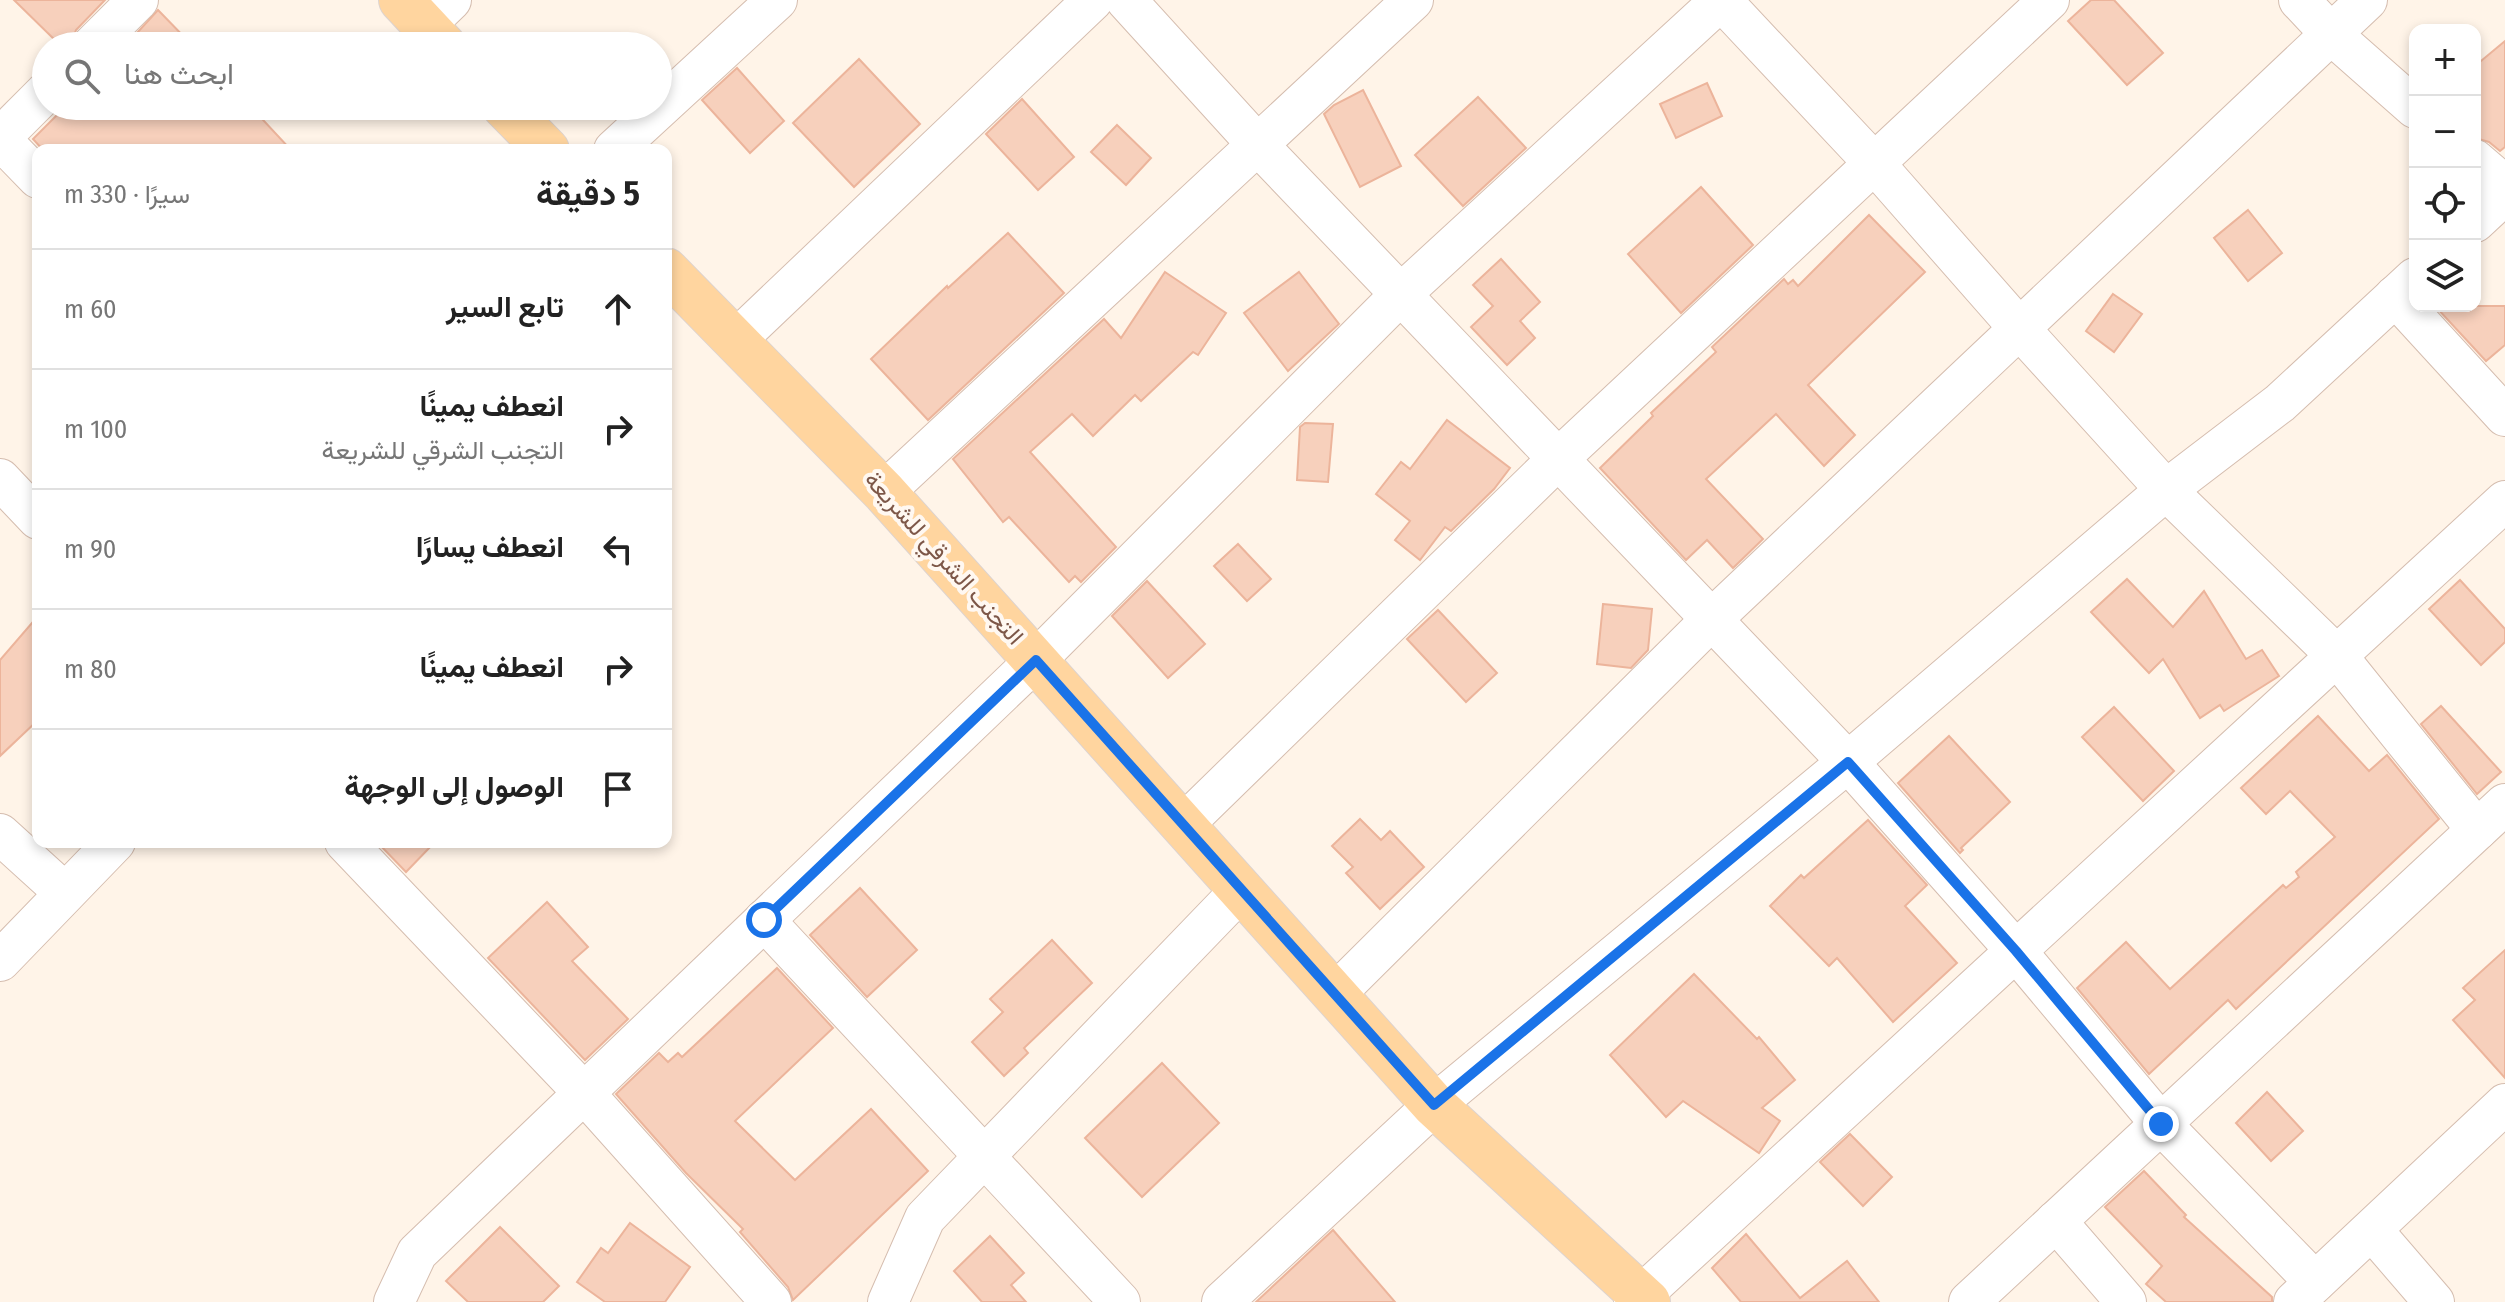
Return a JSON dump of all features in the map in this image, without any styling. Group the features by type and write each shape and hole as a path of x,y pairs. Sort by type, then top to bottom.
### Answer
{"main road":[{"path":"518,120 541,144"},
{"name":"التجنب الشرقي للشريعة","path":"672,277 884,492 1434,1105 1641,1300"}],"street":[{"path":"106,32 138,0"},
{"path":"672,97 777,0"},
{"path":"736,340 1093,0"},
{"path":"1126,0 1257,144 1848,762 2016,951 2304,1292 2505,1104"},
{"path":"884,492 1413,0"},
{"path":"394,1302 417,1253 1036,660 1401,294 1721,0 1874,163 2166,490 2337,656 2491,817 1969,1302"},
{"path":"1184,824 1558,459 2049,0"},
{"path":"2299,0 2331,34 2409,103"},
{"path":"1335,994 1712,619 2367,0"},
{"path":"32,106 0,139 32,172"},
{"path":"621,144 647,120"},
{"path":"2481,165 2505,186"},
{"path":"2481,216 2505,194"},
{"path":"1222,1302 1434,1105 1848,762 2166,490 2280,403 2405,287 2505,416"},
{"path":"0,479 32,513"},
{"path":"1641,1300 2505,501"},
{"path":"0,834 65,893"},
{"path":"0,961 109,848"},
{"path":"351,848 584,1093 771,1302"},
{"path":"888,1302 925,1218 1242,889"},
{"path":"764,920 1120,1302"},
{"path":"2056,1221 2126,1302"},
{"path":"2372,1230 2434,1302"}],"building":[{"path":"14,0 105,0 75,32 47,32"},
{"path":"2091,0 2114,0 2163,53 2127,85 2068,21"},
{"path":"158,10 179,32 138,32"},
{"path":"2505,41 2505,147 2500,151 2481,140 2481,61"},
{"path":"859,59 920,124 854,187 793,123"},
{"path":"737,68 784,121 750,153 702,100"},
{"path":"1707,83 1722,116 1676,138 1660,104"},
{"path":"1363,90 1401,166 1360,187 1324,114 1334,105"},
{"path":"1478,97 1526,148 1463,206 1415,155"},
{"path":"1022,99 1074,157 1038,190 986,134"},
{"path":"52,120 263,120 285,144 38,144 33,139"},
{"path":"1117,125 1151,158 1126,185 1091,152"},
{"path":"1701,187 1753,245 1681,313 1628,254"},
{"path":"2248,210 2282,253 2248,281 2214,238"},
{"path":"1869,215 1925,272 1808,385 1855,435 1824,466 1776,414 1706,479 1763,539 1733,568 1707,540 1686,560 1600,468 1653,416 1651,413 1716,352 1712,347 1784,279 1788,284 1793,280 1798,286"},
{"path":"1008,233 1064,293 928,420 871,359"},
{"path":"1501,259 1540,302 1520,321 1535,338 1507,365 1471,327 1493,306 1473,285"},
{"path":"1165,272 1226,313 1198,355 1193,352 1141,401 1135,395 1093,436 1072,414 1030,452 1116,547 1081,582 1075,576 1069,582 1009,517 1003,522 953,459 1104,319 1121,338"},
{"path":"1299,272 1339,324 1288,371 1244,313"},
{"path":"2113,294 2142,314 2114,352 2086,331"},
{"path":"2481,306 2505,306 2505,345 2486,361 2441,312 2481,312"},
{"path":"1447,420 1510,468 1494,489 1451,531 1445,527 1420,560 1395,540 1410,521 1376,494 1401,462 1410,469"},
{"path":"1305,423 1333,424 1328,482 1297,480 1300,427"},
{"path":"1238,544 1271,579 1247,601 1214,566"},
{"path":"2127,579 2173,627 2204,591 2246,659 2262,650 2279,676 2224,711 2220,705 2200,718 2163,659 2149,673 2091,612"},
{"path":"2460,580 2505,629 2505,642 2481,665 2429,609"},
{"path":"1147,581 1205,644 1168,678 1112,616"},
{"path":"1603,604 1652,609 1648,650 1631,668 1597,664"},
{"path":"1438,610 1497,673 1466,702 1407,639"},
{"path":"32,623 32,726 0,756 0,660"},
{"path":"2441,706 2501,772 2477,794 2421,724"},
{"path":"2114,707 2174,771 2143,801 2082,737"},
{"path":"2318,716 2369,771 2387,755 2439,819 2236,1009 2228,1000 2149,1074 2077,988 2126,942 2170,989 2283,885 2286,888 2299,877 2296,872 2335,837 2290,791 2266,814 2241,788"},
{"path":"1949,736 2010,802 1961,848 1960,853 1898,783"},
{"path":"1360,819 1381,840 1390,831 1424,867 1380,909 1346,873 1353,867 1332,846"},
{"path":"1868,820 1927,885 1905,906 1957,963 1893,1022 1837,958 1829,966 1770,906 1801,875 1804,878"},
{"path":"383,848 429,848 406,872"},
{"path":"860,888 917,950 867,997 810,935"},
{"path":"547,902 588,947 572,961 628,1019 585,1060 488,958"},
{"path":"1052,940 1092,983 1024,1048 1028,1053 1004,1076 972,1042 1003,1012 990,999"},
{"path":"2505,950 2505,1078 2453,1020 2475,1000 2463,988"},
{"path":"777,968 833,1028 735,1121 795,1180 871,1109 928,1171 793,1300 788,1287 740,1232 743,1229 686,1173 616,1094 659,1053 668,1062 678,1053 682,1057"},
{"path":"1694,974 1757,1039 1759,1037 1795,1080 1762,1108 1780,1121 1759,1153 1683,1101 1666,1117 1610,1055"},
{"path":"1162,1063 1219,1123 1142,1197 1085,1138"},
{"path":"2267,1092 2303,1131 2271,1161 2236,1123"},
{"path":"1850,1134 1892,1177 1863,1206 1820,1162"},
{"path":"2144,1171 2186,1215 2184,1217 2272,1297 2272,1302 2166,1302 2146,1284 2162,1266 2105,1207"},
{"path":"630,1223 690,1267 665,1302 605,1302 577,1282 601,1248 608,1253"},
{"path":"500,1227 559,1286 543,1302 468,1302 446,1281"},
{"path":"1333,1230 1395,1302 1256,1302"},
{"path":"1746,1234 1800,1298 1847,1261 1879,1302 1741,1302 1712,1268"},
{"path":"990,1236 1024,1273 1011,1285 1026,1302 982,1302 954,1271"}],"route":[{"path":"764,920 1036,660 1434,1105 1848,762 2016,951 2161,1124"}]}
